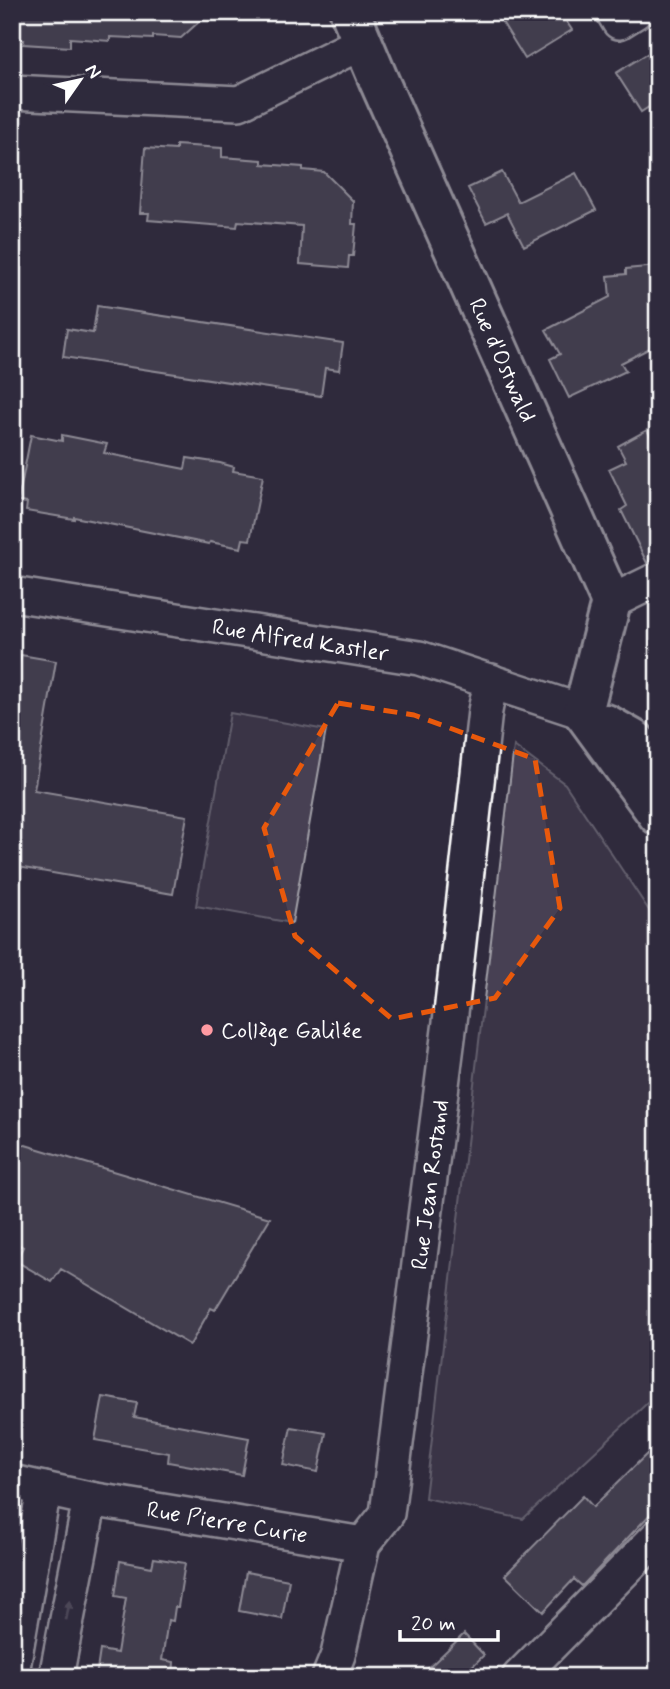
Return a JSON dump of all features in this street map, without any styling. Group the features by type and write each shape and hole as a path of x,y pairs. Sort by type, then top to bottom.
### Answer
{"main road":[{"name":"Rue d'Ostwald","path":"357,27 611,602"},
{"path":"583,712 611,602"},
{"path":"583,712 636,741 658,765"},
{"path":"583,712 658,815"}],"street":[{"path":"613,12 619,22 635,12"},
{"path":"12,92 239,103 357,27"},
{"path":"611,602 658,579"},
{"name":"Rue Alfred Kastler","path":"12,594 419,658 583,712"},
{"name":"Rue Jean Rostand","path":"330,1677 338,1655 363,1544 387,1514 450,1022 485,711 491,681"},
{"name":"Rue Pierre Curie","path":"12,1482 90,1499 363,1544"},
{"path":"12,1673 44,1489"},
{"path":"55,1677 90,1499"},
{"path":"519,1677 658,1536"}],"highlighted area":[{"path":"338,703 414,715 535,759 560,908 495,998 392,1019 295,936 264,828"}],"shaded area":[{"path":"230,713 326,730 292,923 196,906"},
{"path":"514,746 565,784 658,924 658,1393 523,1519 425,1498"}],"building":[{"path":"12,12 210,12 181,38 110,37 110,41 70,38 70,47 23,44 24,40 12,40"},
{"path":"516,12 560,12 572,30 525,59 502,22"},
{"path":"658,47 658,101 641,112 616,73"},
{"path":"176,145 222,148 222,157 262,160 262,164 303,167 303,170 324,172 353,201 352,224 356,224 353,256 349,256 348,268 300,264 302,226 238,221 237,227 148,220 149,213 140,213 145,148 176,150"},
{"path":"502,172 518,202 576,173 596,210 524,246 507,213 486,223 468,188"},
{"path":"658,266 658,344 621,363 626,371 569,398 550,359 560,354 546,330 610,297 608,276 626,274 626,269"},
{"path":"97,306 343,343 339,370 325,368 321,396 63,357 67,329 93,333"},
{"path":"647,430 658,449 658,560 647,563 621,510 627,506 609,469 626,461 618,446"},
{"path":"31,435 62,441 62,435 107,444 104,453 185,469 187,458 220,463 234,467 233,471 263,476 250,540 243,539 241,548 210,542 209,544 74,517 26,511 27,503 18,502"},
{"path":"21,655 56,661 34,790 187,816 173,894 12,866 12,697"},
{"path":"12,1141 270,1218 215,1310 211,1308 190,1345 61,1269 52,1282 16,1261 23,1247 12,1241"},
{"path":"103,1397 137,1403 134,1417 249,1438 242,1475 168,1462 169,1453 95,1440"},
{"path":"291,1427 326,1433 318,1472 283,1465"},
{"path":"658,1443 658,1506 582,1586 574,1579 543,1612 505,1575 583,1496 593,1507"},
{"path":"154,1558 185,1563 178,1607 175,1607 173,1621 168,1620 162,1660 174,1662 173,1677 96,1677 100,1650 117,1653 126,1598 115,1596 120,1561 152,1567"},
{"path":"246,1572 289,1580 282,1619 239,1611"},
{"path":"464,1634 484,1655 461,1677 419,1677"}],"place":[{"name":"Collège Galilée","path":"207,1030"}]}
